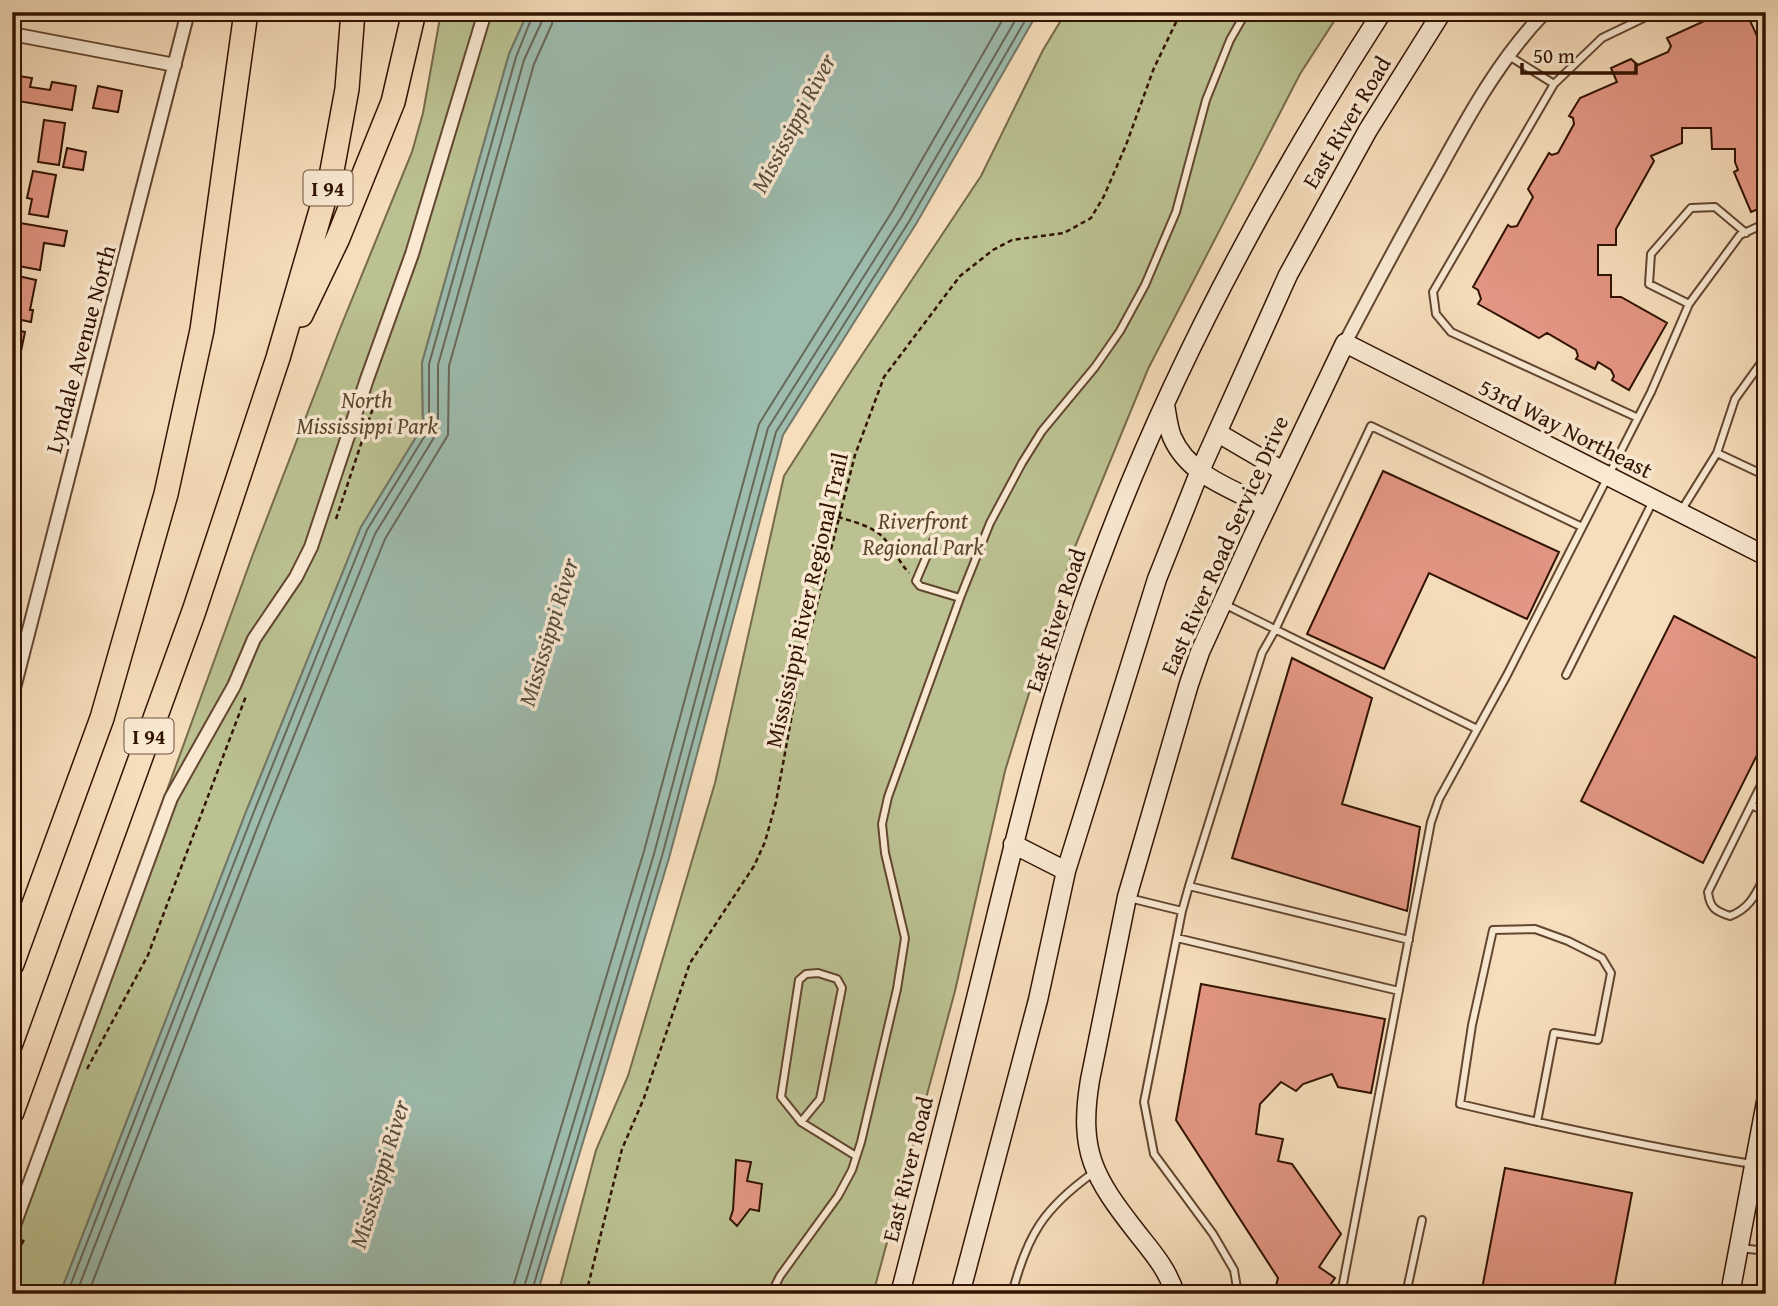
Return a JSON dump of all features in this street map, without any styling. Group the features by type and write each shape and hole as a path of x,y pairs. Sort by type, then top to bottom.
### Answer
{"highway":[{"name":"I 94","path":"12,964 102,718 153,543 197,361 246,12"},
{"path":"219,210 258,12"},
{"name":"I 94","path":"12,1112 194,611 278,358 331,176 347,89 353,12"},
{"path":"371,157 407,12"},
{"path":"278,358 321,277 393,103 414,12"}],"street":[{"name":"Lyndale Avenue North","path":"12,696 188,12"},
{"path":"12,1231 171,798 234,686 254,639 300,569 318,528 412,254 485,12"},
{"name":"East River Road","path":"900,1294 1013,844 1058,687 1096,569 1137,464 1195,338 1285,170 1382,12"},
{"name":"East River Road","path":"960,1294 1038,1000 1066,872 1157,579 1199,473 1273,305 1368,130 1441,12"},
{"name":"East River Road Service Drive","path":"1175,1294 1159,1259 1127,1219 1095,1171 1087,1146 1085,1108 1127,897 1200,652 1283,471 1345,343 1445,157 1507,55 1545,12"},
{"path":"12,34 175,65"},
{"name":"53rd Way Northeast","path":"1345,343 1766,556"},
{"path":"1165,405 1171,435 1184,459 1199,473 1267,507"},
{"path":"1218,433 1283,471"},
{"path":"1013,844 1066,872"},
{"path":"1730,1294 1765,1109"}],"lane":[{"path":"771,1294 780,1276 838,1196 856,1156 897,989 905,938 885,853 882,824 895,777 960,598 990,523 1022,463 1042,432 1095,367 1120,331 1145,285 1176,212 1206,100 1230,40 1246,12"},
{"path":"1636,417 1451,332 1436,314 1433,292 1554,84 1602,37 1656,12"},
{"path":"1507,55 1554,84"},
{"path":"1689,304 1649,284 1651,254 1691,208 1715,207 1746,233"},
{"path":"1341,1294 1431,822 1439,799 1651,391 1689,304 1740,235 1766,223"},
{"path":"1680,512 1717,453 1735,399 1766,356"},
{"path":"1238,1294 1234,1270 1213,1234 1154,1154 1144,1102 1182,911 1262,653 1371,426 1582,527"},
{"path":"1717,453 1766,477"},
{"path":"1566,675 1654,499"},
{"path":"933,541 916,581 920,586 960,598"},
{"path":"1222,603 1477,729"},
{"path":"1766,775 1708,892 1709,903 1714,910 1730,916 1743,911 1752,902 1766,874"},
{"path":"1751,805 1766,812"},
{"path":"1189,886 1409,940"},
{"path":"1127,897 1182,911"},
{"path":"1536,1122 1553,1034 1598,1040 1611,973 1602,958 1569,941 1535,929 1493,930 1472,1026 1460,1104 1536,1122 1605,1138 1754,1164"},
{"path":"1177,938 1399,991"},
{"path":"801,1122 820,1099 842,988 837,979 818,973 806,974 799,980 781,1097 801,1122 856,1156"},
{"path":"1012,1294 1027,1246 1038,1224 1066,1192 1095,1171"},
{"path":"1406,1294 1422,1220"},
{"path":"1739,1248 1766,1251"}],"path":[{"name":"Mississippi River Regional Trail","path":"586,1294 622,1149 644,1098 690,963 754,866 765,842 776,802 800,671 838,517 855,455 884,377 960,276 973,264 1012,240 1064,233 1091,218 1104,196 1154,68 1181,12"},
{"path":"838,517 864,525 886,539 900,563 916,581"}],"green space":[{"name":"North Mississippi Park","path":"441,12 528,12 509,54 422,363 423,426 361,527 246,812 60,1294 12,1294 12,1216 253,554 412,152 423,113"},
{"name":"Riverfront Regional Park","path":"1066,12 1340,12 1300,74 1148,369 1072,554 1005,771 955,991 873,1294 558,1294 596,1150 628,1076 715,783 784,476 981,176 1043,50"}],"water":[{"name":"Mississippi River","path":"528,12 1038,12 916,224 783,435 669,858 537,1294 60,1294 246,812 361,527 423,426 422,363 509,54"}],"building":[{"path":"1724,12 1733,12 1743,18 1748,16 1766,56 1766,206 1751,212 1734,172 1738,170 1735,149 1712,149 1711,128 1682,128 1682,143 1651,156 1654,161 1616,229 1616,245 1598,245 1598,275 1611,275 1611,297 1621,297 1667,323 1629,390 1612,380 1614,376 1611,370 1598,362 1595,369 1576,359 1576,350 1547,333 1539,338 1478,304 1481,299 1478,290 1473,287 1508,225 1517,226 1533,197 1528,189 1549,153 1558,153 1574,124 1573,118 1569,116 1580,98 1617,82 1611,68 1631,59 1638,65 1668,52 1671,46 1667,38"},
{"path":"12,75 32,78 30,87 50,90 52,82 76,86 72,110 12,100"},
{"path":"98,86 122,91 118,112 93,108"},
{"path":"44,120 65,123 59,165 38,162"},
{"path":"67,148 86,152 83,170 63,167"},
{"path":"33,171 56,175 48,217 29,214 32,199 27,198"},
{"path":"20,223 67,231 64,246 44,243 40,270 13,265"},
{"path":"18,276 36,280 30,310 33,310 31,322 12,318 12,289 15,290"},
{"path":"12,329 25,332 17,370 12,369"},
{"path":"1383,471 1559,552 1527,619 1429,573 1384,669 1307,634"},
{"path":"1674,616 1766,663 1766,737 1703,863 1581,801"},
{"path":"1292,658 1372,698 1342,804 1420,827 1407,911 1232,858"},
{"path":"1201,984 1385,1019 1371,1093 1338,1087 1332,1074 1303,1084 1296,1091 1281,1082 1260,1104 1256,1134 1283,1139 1278,1161 1292,1164 1341,1234 1319,1267 1335,1278 1324,1294 1274,1294 1278,1278 1176,1120"},
{"path":"736,1160 751,1162 747,1181 762,1184 759,1211 750,1209 737,1226 730,1219"},
{"path":"1505,1168 1632,1193 1613,1294 1481,1294"}]}
